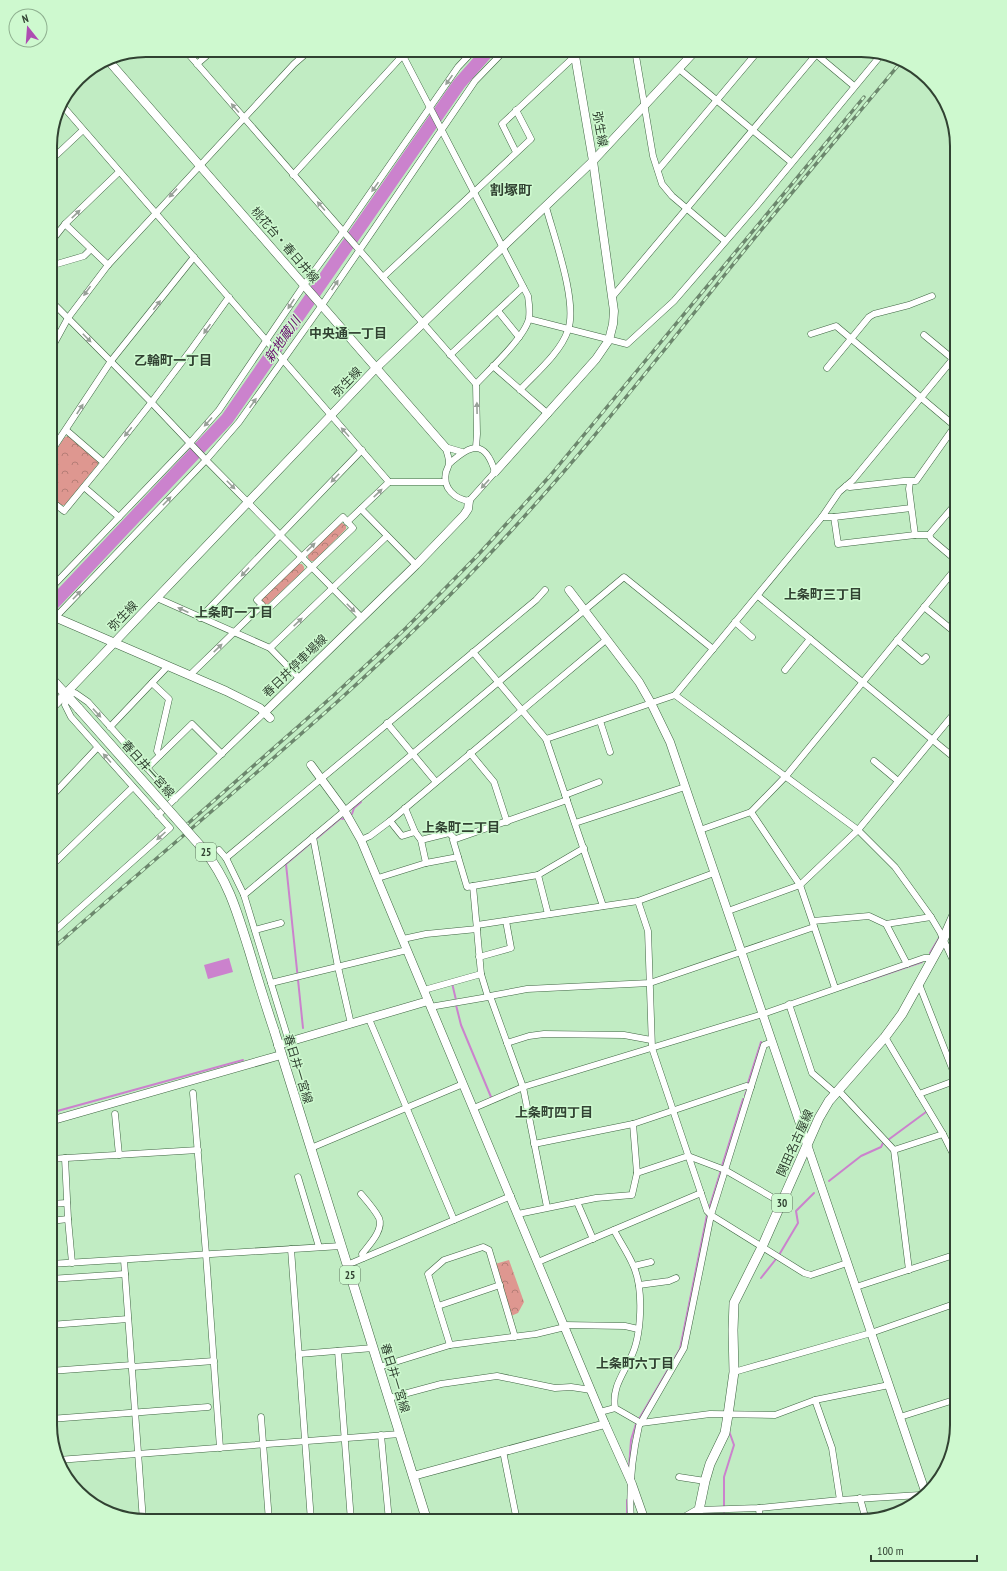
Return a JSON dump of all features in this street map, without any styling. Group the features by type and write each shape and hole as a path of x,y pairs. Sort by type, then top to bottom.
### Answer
{"main road":[{"name":"春日井一宮線","path":"57,684 204,850 217,867 228,887 425,1514"},
{"name":"関田名古屋線","path":"699,1510 710,1464 725,1433 734,1372 732,1330 734,1303 762,1247 819,1118 836,1091 885,1037 902,1014 943,940 950,924"},
{"path":"692,1514 699,1510"}],"street":[{"path":"191,57 450,356 476,384 476,447"},
{"path":"197,64 205,57"},
{"path":"57,338 68,318 108,264 155,212 302,57"},
{"path":"293,175 399,57"},
{"path":"405,57 440,128 528,296 529,318 525,328 519,337 476,384"},
{"path":"57,582 191,444 219,410 269,343 431,110 458,67 467,57"},
{"path":"57,613 239,422 440,128 476,81 498,57"},
{"path":"516,152 502,124 570,57"},
{"name":"弥生線","path":"57,703 376,368 593,161 575,57"},
{"path":"637,57 654,156 662,184 672,196 725,241"},
{"path":"495,472 492,461 482,450 476,447 462,452 449,464 445,482 448,488 458,498 469,501 596,360 609,340 613,324 613,296 593,161 689,57"},
{"path":"658,170 753,57"},
{"path":"613,296 815,57"},
{"path":"822,57 854,86"},
{"path":"529,318 569,330 627,344 674,301 878,59"},
{"name":"桃花台・春日井線","path":"112,64 445,447"},
{"path":"678,69 791,162"},
{"path":"65,109 389,482"},
{"path":"383,277 531,139 516,110"},
{"path":"57,154 83,130"},
{"path":"57,234 119,172"},
{"path":"520,390 558,348 569,330 571,308 570,296 546,207"},
{"path":"65,224 108,264"},
{"path":"57,264 84,256 91,249"},
{"path":"57,443 111,361 194,257"},
{"path":"450,356 523,287"},
{"path":"827,368 869,317 874,314 909,305 932,296"},
{"path":"57,506 64,511 84,487 191,352 229,297"},
{"path":"57,307 152,403 204,459 362,618"},
{"path":"498,311 519,337"},
{"path":"812,334 836,326 950,422"},
{"path":"924,336 950,353"},
{"path":"546,739 675,695 758,596 840,492 853,480 950,362"},
{"path":"493,366 548,414"},
{"path":"66,430 103,462"},
{"path":"846,486 850,487 916,481 950,435"},
{"path":"449,464 445,447 462,452"},
{"path":"200,618 362,450"},
{"path":"347,522 389,482 445,482"},
{"path":"910,482 909,489 915,535"},
{"path":"84,487 119,517"},
{"name":"春日井停車場線","path":"57,620 115,643 226,691 260,708 267,715 299,678 416,565 464,515 468,508 469,501"},
{"path":"822,516 834,517 911,508"},
{"path":"361,509 416,565"},
{"path":"929,535 950,509"},
{"path":"342,517 353,528 266,611 257,600 301,557 342,517"},
{"path":"834,517 838,544 915,535 929,535"},
{"path":"929,535 950,555"},
{"path":"270,648 387,536"},
{"path":"700,830 752,812 786,776 950,575"},
{"path":"244,895 624,577 713,649"},
{"path":"226,858 536,600 545,590"},
{"path":"569,590 639,682 670,742 924,1488"},
{"path":"758,596 950,754"},
{"path":"157,598 233,633 270,648 299,678"},
{"path":"190,675 262,605"},
{"path":"924,607 950,628"},
{"path":"735,622 752,637"},
{"path":"361,840 370,836 405,808 607,639"},
{"path":"785,670 810,639"},
{"path":"897,640 922,661 926,656"},
{"path":"473,652 546,739 603,906"},
{"path":"110,727 168,666"},
{"path":"152,683 169,699 157,751 160,755"},
{"path":"57,928 170,828 97,748 71,717 65,705 66,694 75,693 88,702 175,799"},
{"path":"675,695 858,830 895,867 931,917 950,953"},
{"path":"158,815 222,754 267,715"},
{"path":"728,911 800,885 858,830 950,719"},
{"path":"600,721 610,752"},
{"path":"147,768 192,724 222,754"},
{"path":"387,724 436,782"},
{"path":"57,791 97,748"},
{"path":"470,754 494,782 508,822"},
{"path":"874,761 898,781"},
{"path":"311,765 344,810 361,840 378,878 429,1004 511,1196 643,1514"},
{"path":"455,839 508,822 566,798 599,782"},
{"path":"57,860 133,787"},
{"path":"575,823 685,787"},
{"path":"405,808 415,832 421,840 426,863"},
{"path":"752,812 800,885 835,988"},
{"path":"390,820 402,836 415,832"},
{"path":"421,840 449,833 455,839"},
{"path":"313,837 338,967 351,1024"},
{"path":"455,839 453,840 467,887 538,875 584,848"},
{"path":"219,850 226,858 244,895 289,1042"},
{"path":"378,878 426,863 458,857"},
{"path":"403,939 548,914 638,901 714,873"},
{"path":"538,875 548,914"},
{"path":"473,886 480,974 523,1087 547,1207"},
{"path":"638,901 648,931 652,1048 707,1211 711,1216 804,1273 811,1275 847,1263"},
{"path":"278,1045 369,1019 429,1004 527,989 650,983 741,952 814,924 869,916 886,924 931,917"},
{"path":"479,957 511,948 506,921"},
{"path":"255,930 281,923"},
{"path":"886,924 908,964"},
{"path":"271,983 407,950"},
{"path":"474,1108 523,1087 762,1014 924,958 932,958"},
{"path":"424,990 480,974"},
{"path":"919,984 950,1062"},
{"path":"789,1004 812,1073 836,1091 894,1150 909,1270"},
{"path":"369,1019 454,1220"},
{"path":"507,1043 529,1036 544,1034 624,1035 651,1040"},
{"path":"885,1037 950,1148"},
{"path":"631,1514 635,1440 639,1426 684,1348 711,1216 764,1045 772,1042"},
{"path":"57,1119 281,1055"},
{"path":"919,1094 950,1083"},
{"path":"311,1148 463,1084"},
{"path":"534,1144 633,1124 746,1086 751,1087"},
{"path":"193,1093 220,1448"},
{"path":"115,1114 119,1155"},
{"path":"518,1214 577,1202 614,1196 632,1195 637,1173 633,1124"},
{"path":"894,1150 943,1134"},
{"path":"57,1158 198,1150"},
{"path":"637,1173 688,1156 725,1170 782,1203"},
{"path":"64,1158 72,1263"},
{"path":"298,1177 319,1247"},
{"path":"538,1262 701,1193"},
{"path":"362,1194 379,1218 380,1226 373,1240 362,1254 363,1258"},
{"path":"347,1265 511,1196"},
{"path":"577,1202 593,1239"},
{"path":"57,1204 67,1203"},
{"path":"57,1220 68,1219"},
{"path":"614,1230 634,1266 639,1285 640,1303 638,1329 631,1358 616,1385 614,1399 615,1408"},
{"path":"57,1264 341,1246"},
{"path":"450,1345 428,1274 444,1260 484,1247 489,1250 515,1336"},
{"path":"291,1249 310,1514"},
{"path":"856,1287 950,1256"},
{"path":"124,1260 142,1514"},
{"path":"634,1266 651,1262"},
{"path":"57,1279 125,1274"},
{"path":"639,1285 669,1281 676,1278"},
{"path":"438,1306 500,1285"},
{"path":"734,1372 871,1332 950,1305"},
{"path":"57,1324 128,1319"},
{"path":"379,1367 450,1345 536,1334 565,1326 625,1326 638,1329"},
{"path":"299,1354 373,1348"},
{"path":"338,1351 350,1514"},
{"path":"57,1371 214,1361"},
{"path":"389,1398 441,1384 497,1376 555,1388 591,1390"},
{"path":"600,1412 615,1408 641,1423 710,1414 776,1415 815,1400 889,1385"},
{"path":"815,1400 832,1448 840,1500"},
{"path":"900,1417 950,1401"},
{"path":"57,1419 208,1408"},
{"path":"261,1416 268,1514"},
{"path":"413,1476 605,1424"},
{"path":"64,1460 400,1434"},
{"path":"381,1436 388,1514"},
{"path":"503,1451 516,1514"},
{"path":"679,1477 705,1481"},
{"path":"699,1510 759,1508 860,1498 916,1495"},
{"path":"860,1498 864,1514"},
{"path":"759,1508 759,1514"}],"green space":[{"path":"68,436 98,461 98,464 65,505 61,505 57,502 57,449 65,437"},
{"path":"341,522 346,526 346,529 314,561 311,561 308,558 308,554"},
{"path":"298,564 302,564 304,570 268,604 265,604 262,601 263,598"},
{"path":"509,1260 524,1302 518,1313 511,1316 495,1264"}],"shaded area":[{"path":"229,958 233,972 208,979 204,965"}],"waterway":[{"name":"新地蔵川","path":"57,600 227,419 459,84 483,57"},
{"path":"352,814 354,808 361,802"},
{"path":"316,839 341,818 343,819"},
{"path":"303,1028 286,864 312,842"},
{"path":"930,953 939,938"},
{"path":"863,982 922,962"},
{"path":"452,983 456,1000"},
{"path":"456,1005 461,1025 491,1097"},
{"path":"748,1083 761,1042"},
{"path":"57,1111 243,1060"},
{"path":"745,1095 747,1090"},
{"path":"722,1166 743,1099"},
{"path":"888,1140 926,1112"},
{"path":"829,1181 861,1156 881,1147 883,1143"},
{"path":"709,1209 721,1170"},
{"path":"779,1255 798,1223 796,1211 814,1193"},
{"path":"639,1419 680,1349 707,1215"},
{"path":"761,1278 776,1259"},
{"path":"629,1468 631,1440 636,1424"},
{"path":"724,1508 724,1477 734,1445 729,1431"},
{"path":"627,1500 627,1514"}],"railway":[{"path":"57,945 325,712 432,613 483,561 578,455 770,219 898,65"},
{"path":"184,827 334,695 406,628 477,556 549,477 864,97"}],"district":[{"name":"割塚町","path":"511,190"},
{"name":"中央通一丁目","path":"348,333"},
{"name":"乙輪町一丁目","path":"173,360"},
{"name":"上条町三丁目","path":"823,594"},
{"name":"上条町一丁目","path":"234,612"},
{"name":"上条町二丁目","path":"461,827"},
{"name":"上条町四丁目","path":"554,1112"},
{"name":"上条町六丁目","path":"635,1363"}]}
